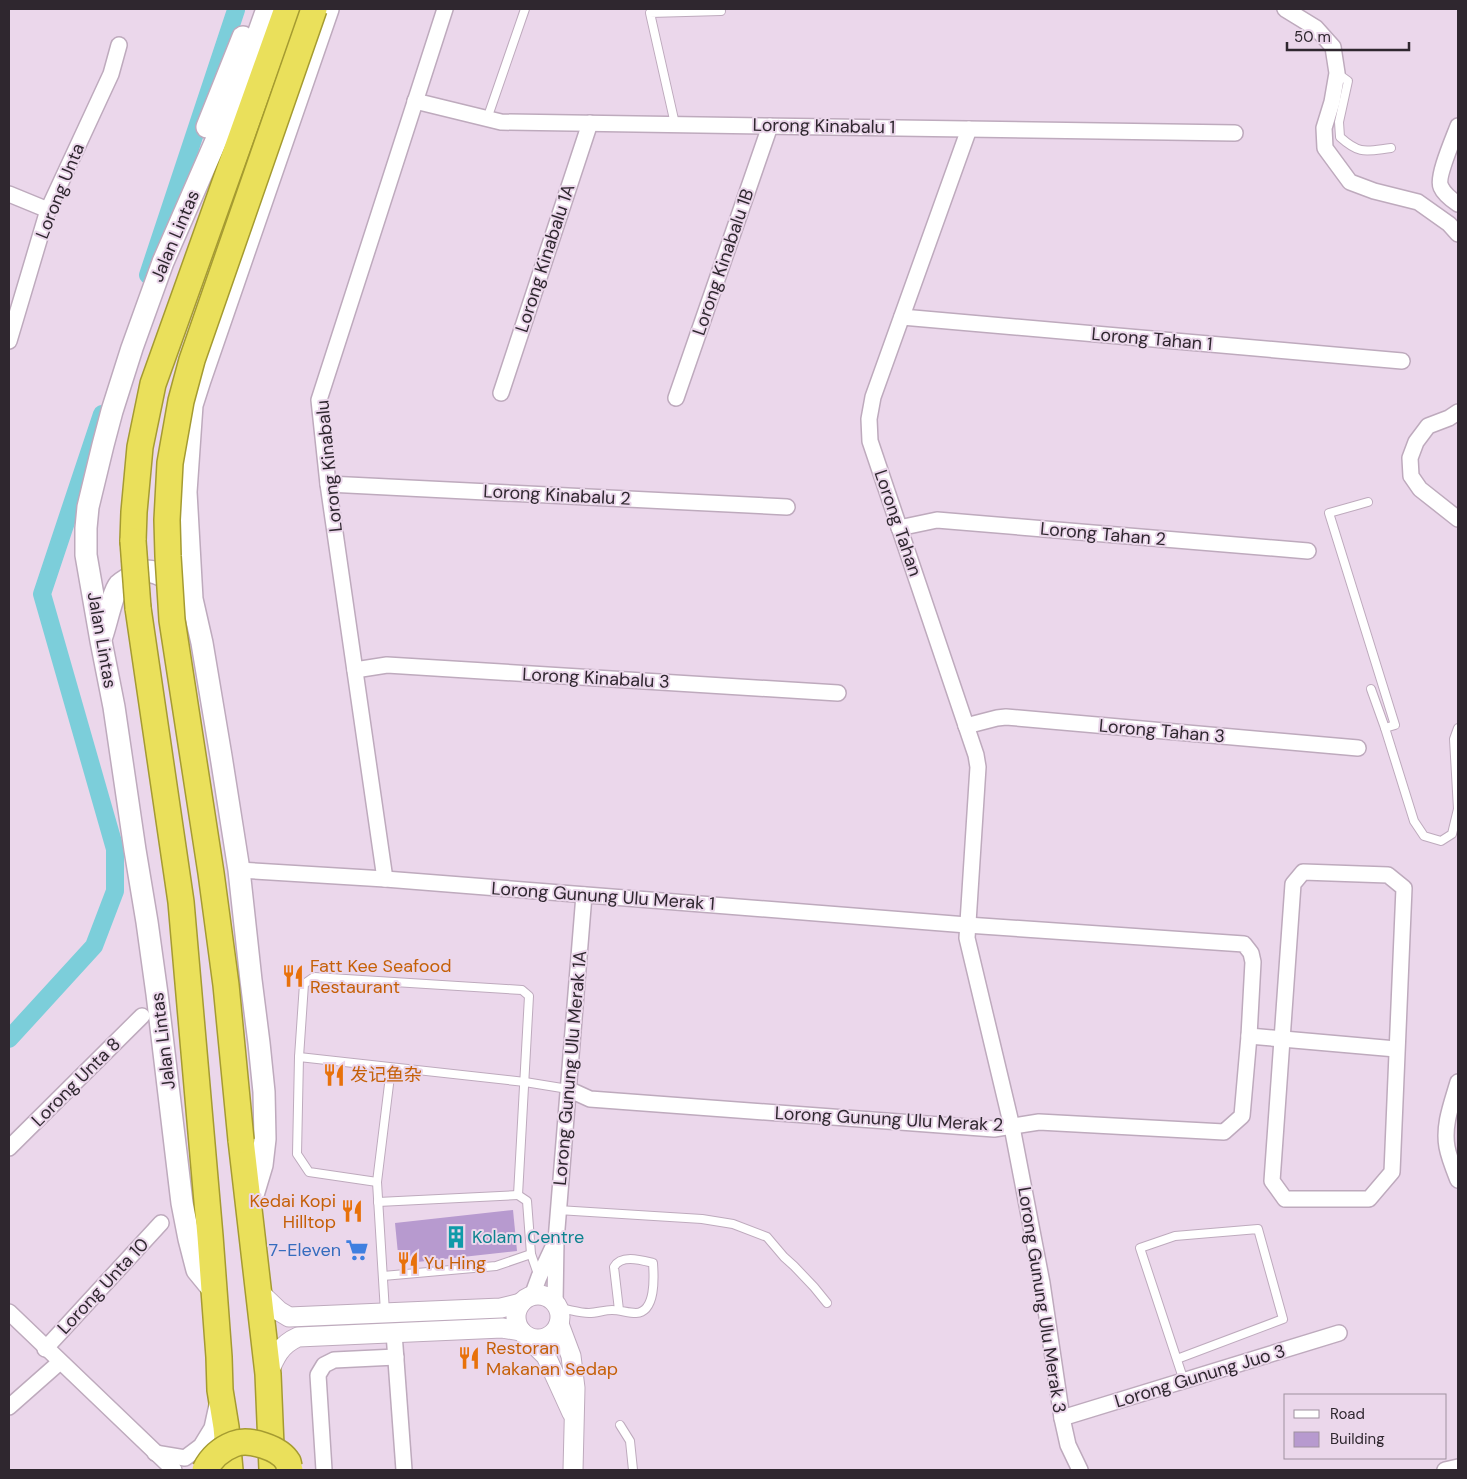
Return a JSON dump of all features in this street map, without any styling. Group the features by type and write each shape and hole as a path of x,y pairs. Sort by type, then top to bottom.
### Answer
{"highway":[{"name":"Jalan Lintas","path":"230,1470 220,1390 215,1292 181,902 138,608 133,540 134,512 140,447 153,384 287,9"},
{"path":"272,1470 268,1374 248,1209 227,994 211,873 172,620 167,520 170,472 181,401 192,360 314,9"},
{"path":"205,1470 218,1452 235,1443 249,1442 275,1451 288,1462 290,1470"}],"main road":[{"path":"163,262 184,189 252,9"},
{"name":"Jalan Lintas","path":"215,1292 197,1270 182,1204 147,922 114,707 86,555 86,528 88,507 112,410 132,348 163,262 239,88 267,9"},
{"path":"248,1209 262,1165 265,1139 262,1066 240,870 202,643 192,598 186,492 192,405 328,9"},
{"path":"101,641 119,584 134,574 145,571 155,572 169,580 179,591 202,643"}],"street":[{"name":"Lorong Kinabalu","path":"385,879 328,484 319,400 445,9"},
{"path":"1285,9 1316,28 1333,47 1337,73 1332,102 1324,128 1325,148 1350,182 1374,191 1418,202 1449,224 1458,234"},
{"name":"Lorong Unta","path":"9,341 48,210 111,74 119,45"},
{"name":"Lorong Kinabalu 1","path":"415,101 501,122 1235,132"},
{"name":"Lorong Kinabalu 1A","path":"501,392 590,123"},
{"name":"Lorong Kinabalu 1B","path":"676,398 770,126"},
{"path":"1458,126 1439,178 1440,187 1458,204"},
{"name":"Lorong Tahan","path":"967,925 978,767 976,755 870,441 869,419 873,396 969,129"},
{"path":"9,194 48,210"},
{"name":"Lorong Tahan 1","path":"902,317 1402,362"},
{"path":"1458,412 1449,418 1428,426 1416,442 1410,458 1411,476 1420,489 1458,519"},
{"name":"Lorong Kinabalu 2","path":"328,484 787,507"},
{"name":"Lorong Tahan 2","path":"899,528 938,520 1308,551"},
{"name":"Lorong Kinabalu 3","path":"354,670 387,665 838,693"},
{"name":"Lorong Tahan 3","path":"966,726 1006,717 1358,748"},
{"name":"Lorong Gunung Ulu Merak 1","path":"240,870 385,879 967,925 1244,944"},
{"path":"1303,872 1388,875 1404,888 1396,1049 1392,1172 1369,1199 1285,1199 1272,1181 1293,884 1303,872"},
{"name":"Lorong Gunung Ulu Merak 1A","path":"557,1312 556,1241 558,1210 584,894"},
{"name":"Lorong Gunung Ulu Merak 3","path":"967,925 967,938 1012,1126 1044,1293 1062,1418 1068,1445 1080,1470"},
{"name":"Lorong Gunung Ulu Merak 2","path":"568,1090 590,1099 984,1128 1039,1122 1224,1132 1242,1116 1254,962 1244,944"},
{"name":"Lorong Unta 8","path":"9,1148 142,1016"},
{"path":"1249,1036 1396,1049"},
{"path":"1458,1082 1449,1115 1446,1138 1447,1150 1458,1180"},
{"name":"Lorong Unta 10","path":"45,1348 161,1223"},
{"name":"Lorong Gunung Ulu Merak 1A","path":"527,1300 556,1241"},
{"path":"258,1291 279,1311 289,1317 501,1308 545,1296 557,1312 572,1356 575,1401 573,1470"},
{"path":"527,1300 516,1314 518,1326 546,1356 574,1418"},
{"path":"9,1312 174,1470"},
{"path":"268,1374 277,1354 288,1341 298,1337 502,1328 539,1339 546,1338 556,1330 557,1312"},
{"path":"394,1333 404,1470"},
{"name":"Lorong Gunung Juo 3","path":"1062,1418 1339,1333"},
{"path":"324,1470 318,1375 324,1365 334,1360 396,1357"},
{"path":"9,1406 60,1362"},
{"path":"155,1453 185,1458 201,1446 212,1428 220,1390"},
{"path":"1445,1470 1458,1466"}],"lane":[{"path":"487,119 525,9"},
{"path":"675,124 650,13 721,10"},
{"path":"1337,73 1348,81 1339,122 1340,137 1348,145 1363,152 1392,148"},
{"path":"1368,502 1329,513 1395,724 1385,728"},
{"path":"1371,689 1414,821 1424,836 1441,841 1452,834 1458,809 1454,739 1458,728"},
{"path":"377,1182 309,1172 297,1154 299,1057 304,984 314,977 522,990 529,996 518,1195"},
{"path":"299,1057 525,1082 568,1090"},
{"path":"385,1313 377,1182 391,1068"},
{"path":"378,1202 518,1195 527,1201 531,1254 539,1277"},
{"path":"558,1210 702,1219 732,1224 767,1237 814,1287 826,1303"},
{"path":"1177,1359 1284,1319 1258,1230 1175,1236 1140,1248 1184,1381"},
{"path":"383,1276 496,1266 531,1254"},
{"path":"557,1312 588,1313 619,1310 635,1313 642,1312 654,1291 653,1263 640,1260 623,1260 617,1263 614,1268 619,1310"},
{"path":"620,1425 630,1440 633,1470"}],"building":[{"name":"Kolam Centre","path":"513,1210 517,1251 399,1264 395,1223"}],"waterway":[{"path":"148,275 236,10"},
{"path":"9,1039 94,946 115,891 115,849 42,594 102,414"}],"place":[{"name":"Fatt Kee Seafood Restaurant","path":"293,976"},
{"name":"发记鱼杂","path":"334,1075"},
{"name":"Kedai Kopi Hilltop","path":"352,1211"},
{"name":"Kolam Centre","path":"456,1237"},
{"name":"7-Eleven","path":"357,1250"},
{"name":"Yu Hing","path":"408,1263"},
{"name":"Restoran Makanan Sedap","path":"469,1358"}]}
